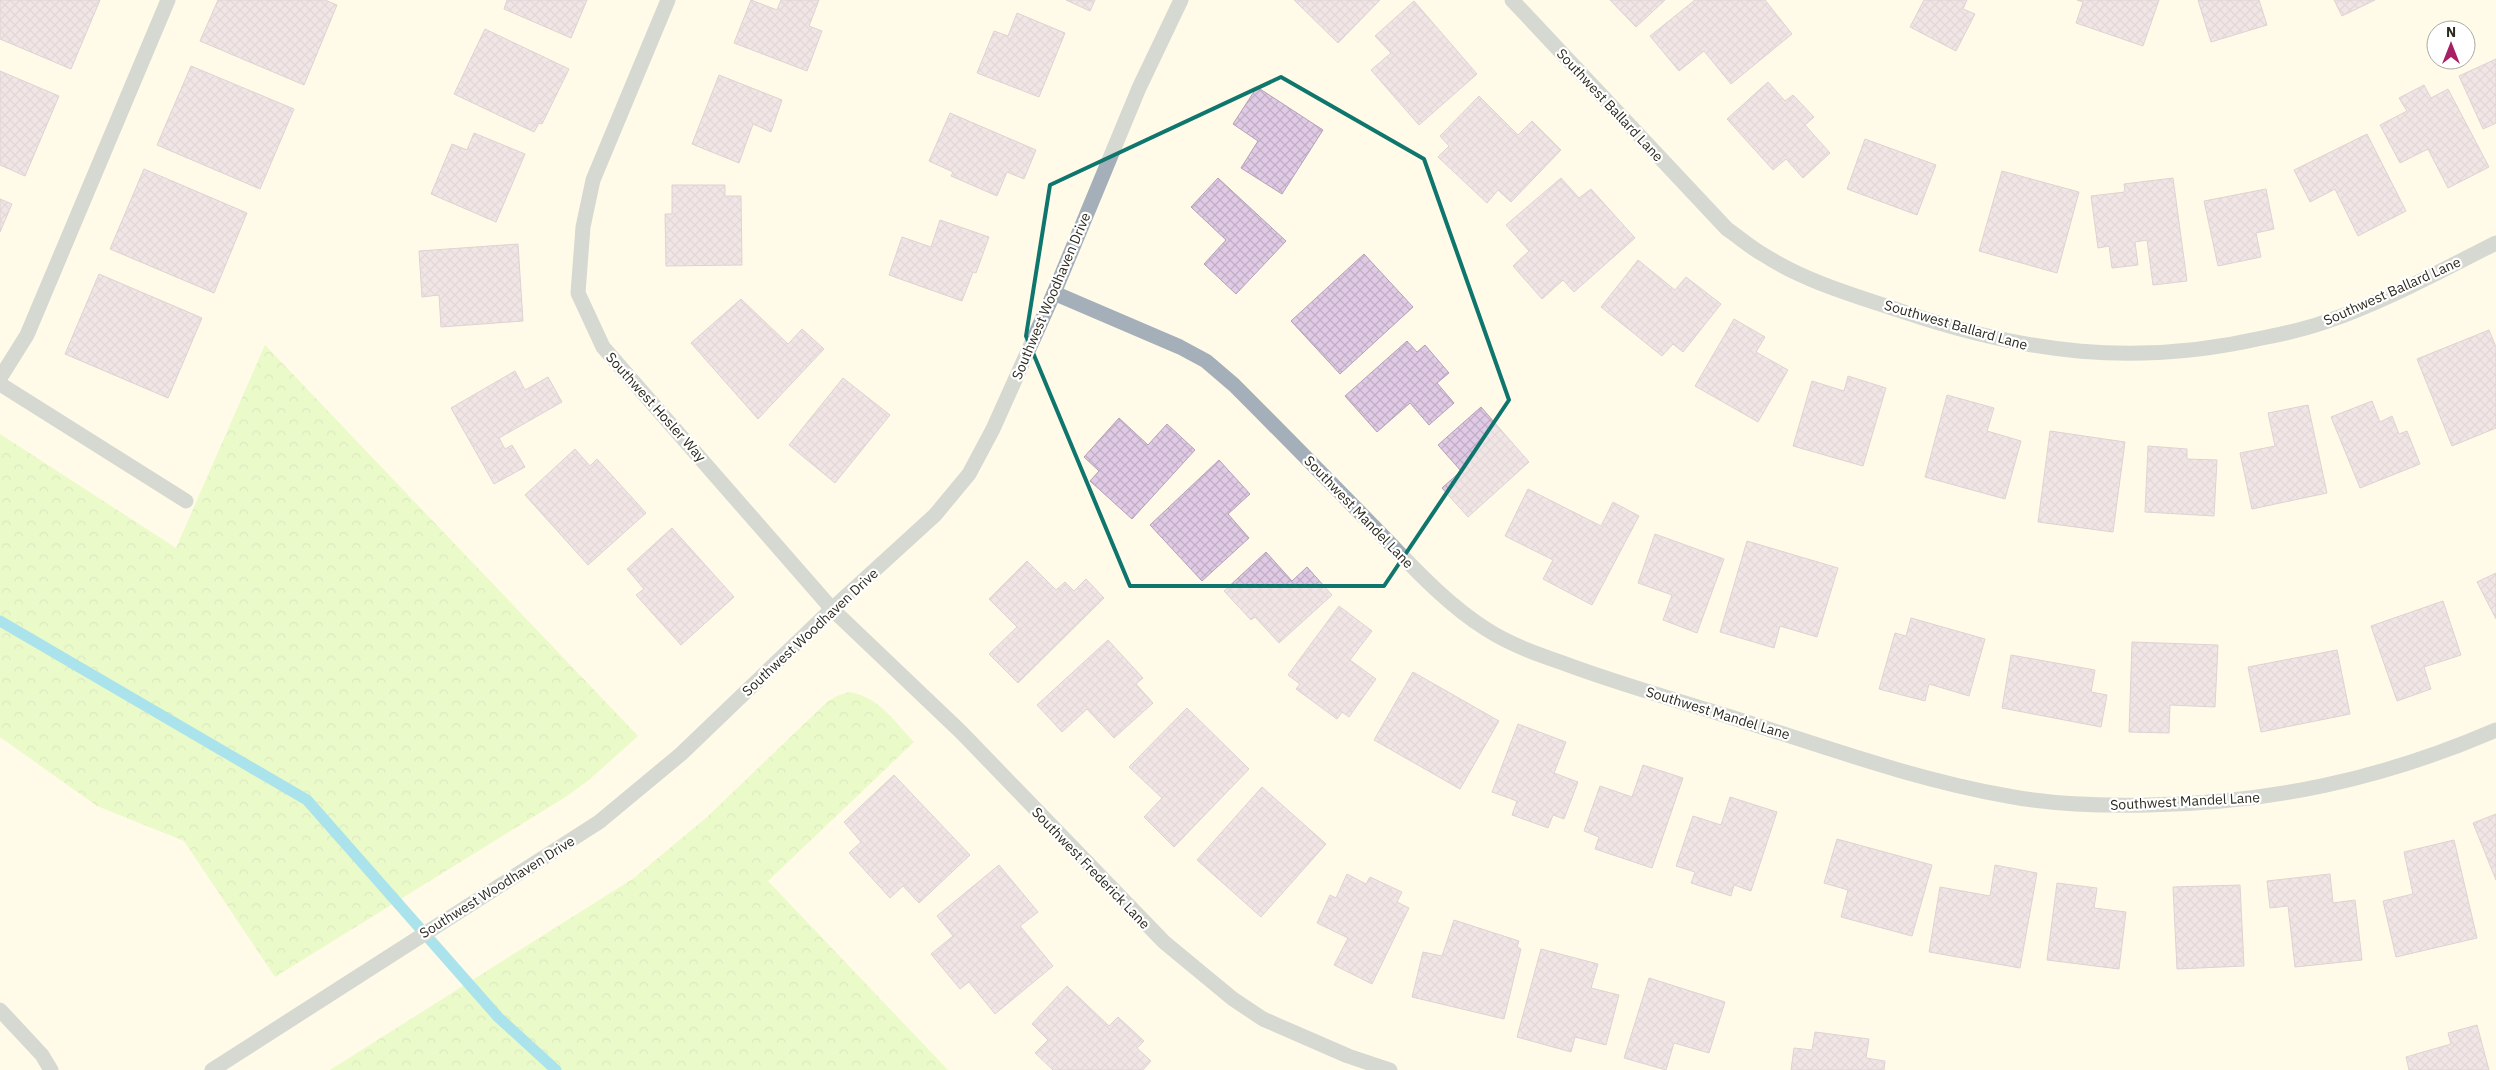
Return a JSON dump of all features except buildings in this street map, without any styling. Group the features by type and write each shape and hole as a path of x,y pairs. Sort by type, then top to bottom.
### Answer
{"street":[{"path":"0,378 26,335 168,0"},
{"name":"Southwest Hosler Way","path":"668,0 593,180 584,227 578,293 603,347 832,609"},
{"name":"Southwest Woodhaven Drive","path":"212,1070 599,822 681,754 832,609 934,515 969,474 993,429 1054,293 1140,88 1181,0"},
{"name":"Southwest Ballard Lane","path":"1512,0 1728,229 1764,255 1797,273 1839,290 1926,319 2012,343 2062,351 2112,354 2164,353 2222,347 2324,323 2385,297 2496,244"},
{"name":"Southwest Mandel Lane","path":"1054,293 1180,346 1206,361 1234,385 1453,604 1486,629 1516,646 1598,676 1920,776 2009,796 2051,802 2119,806 2223,802 2323,788 2428,758 2496,730"},
{"path":"0,384 186,501"},
{"name":"Southwest Frederick Lane","path":"832,609 961,732 1164,942 1196,970 1263,1019 1348,1056 1390,1070"},
{"path":"0,1010 42,1056 51,1070"}],"highlighted area":[{"path":"1281,77 1424,159 1509,400 1384,586 1130,586 1026,336 1050,185"}],"green space":[{"path":"265,345 638,736 589,780 567,796 275,977 184,841 97,806 0,737 0,434 176,548"},
{"path":"849,692 859,694 877,704 893,718 914,742 768,881 948,1070 330,1070 634,878 707,817 827,702"}],"waterway":[{"path":"0,621 307,800 498,1017 556,1070"}]}
